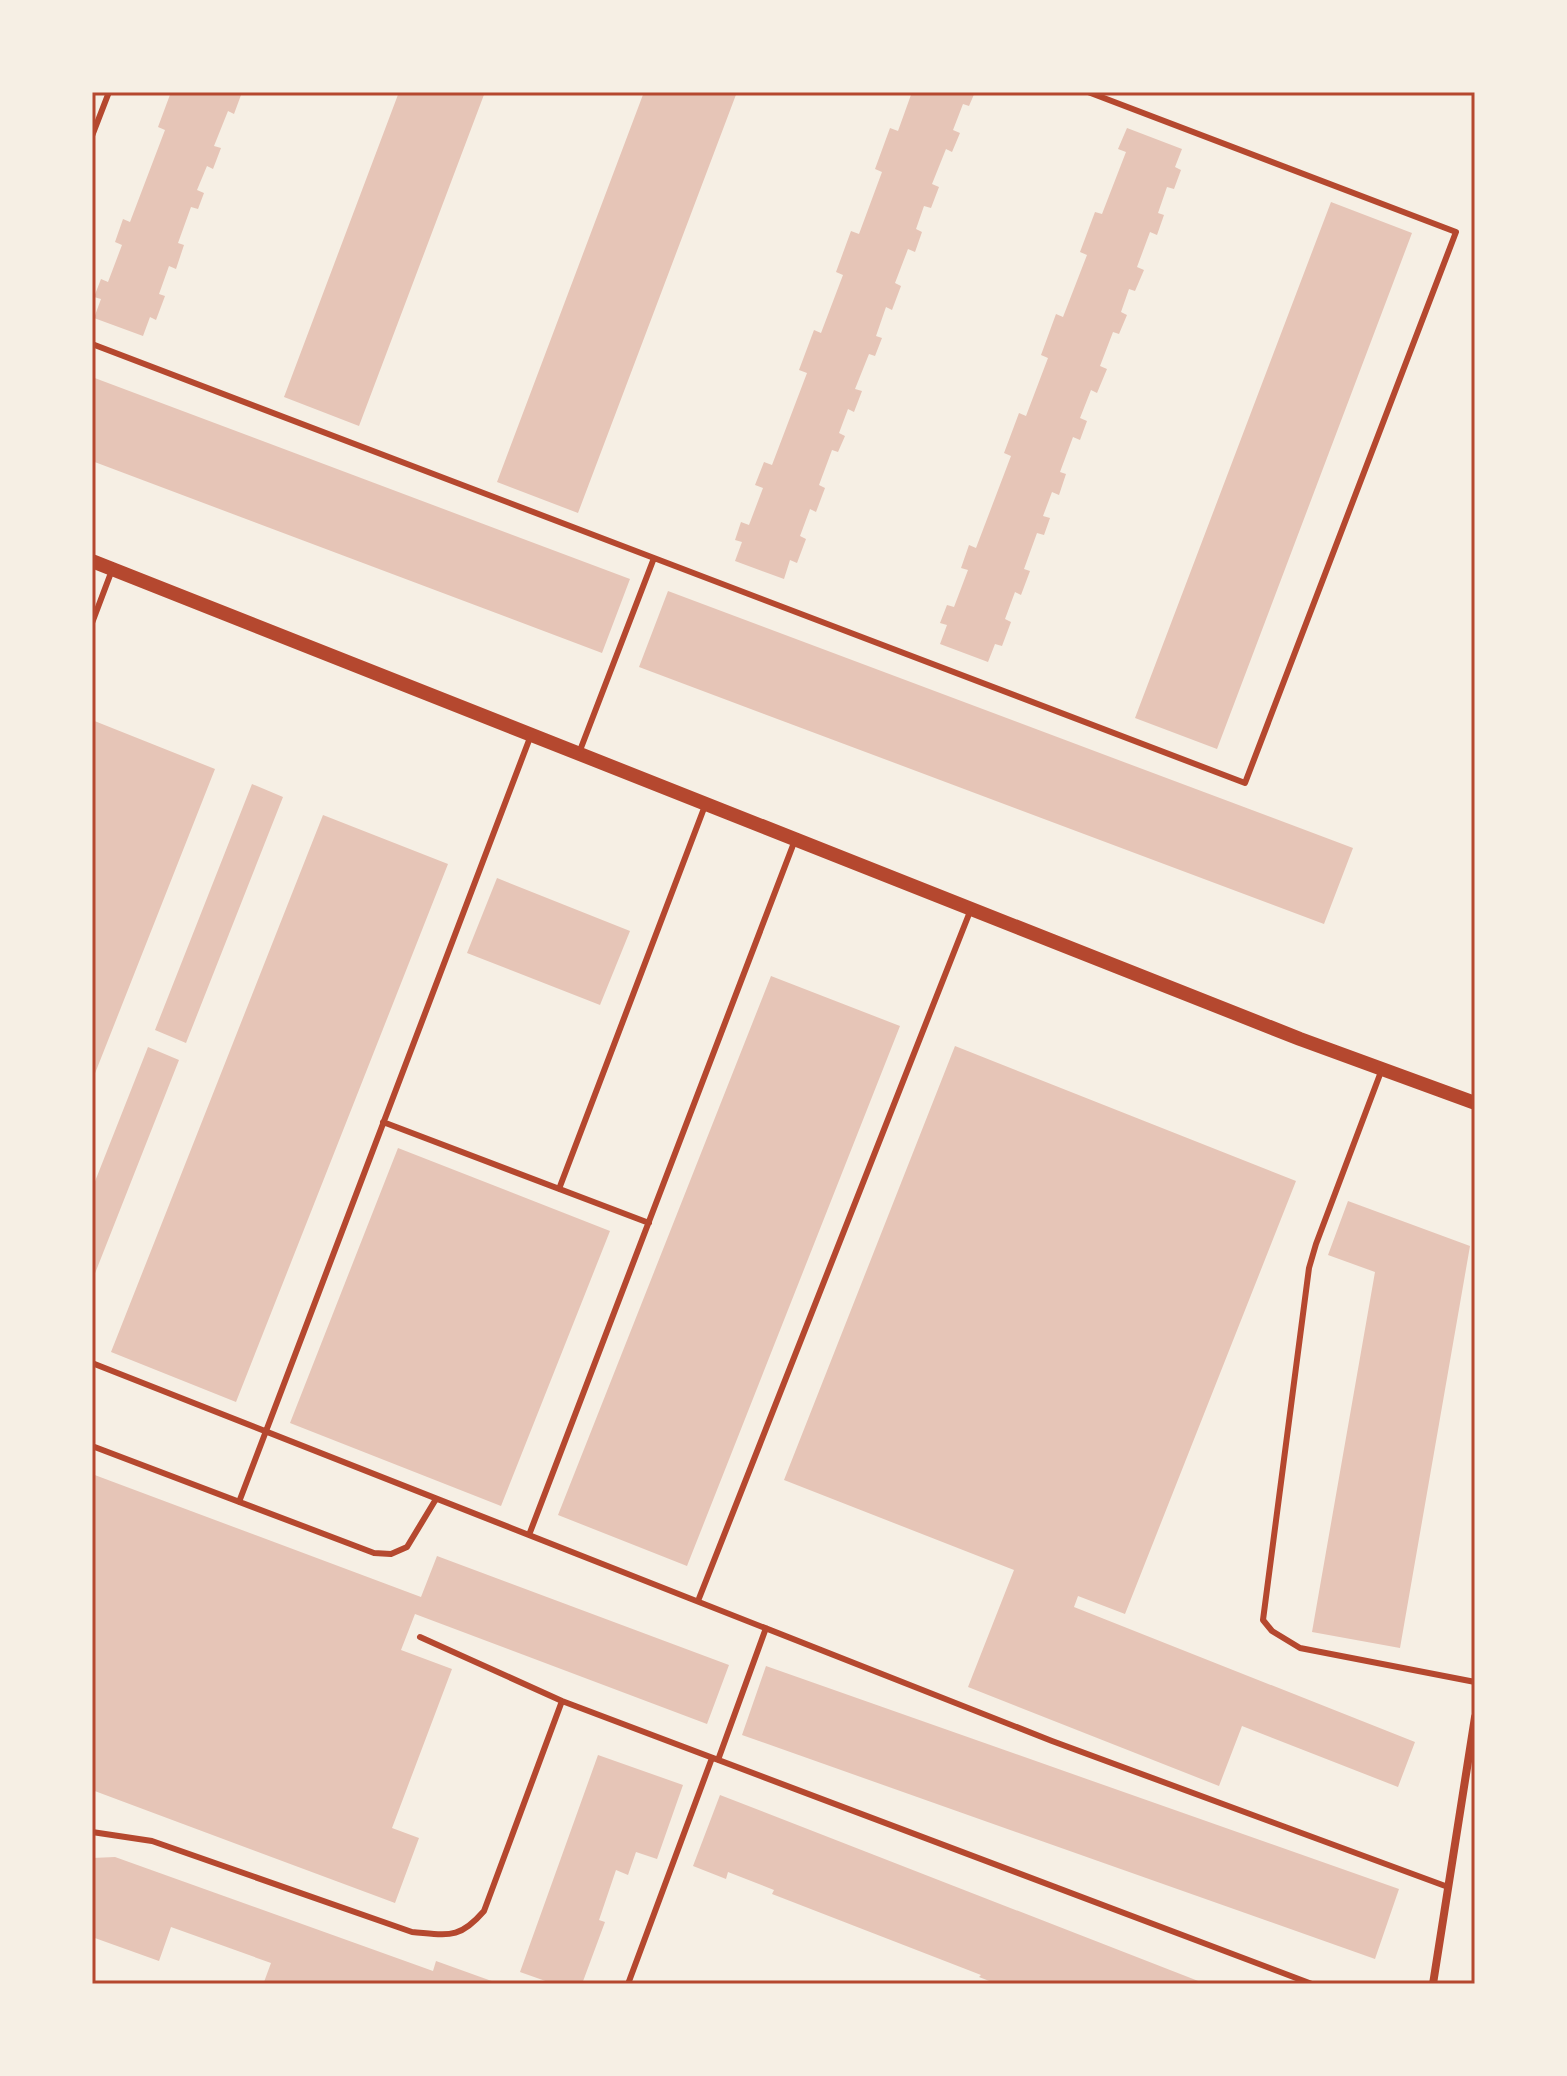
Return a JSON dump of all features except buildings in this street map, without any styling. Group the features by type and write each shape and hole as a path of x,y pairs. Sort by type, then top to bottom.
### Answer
{"street":[{"path":"92,561 1300,1039 1475,1103"},
{"path":"1433,1984 1475,1717"}],"lane":[{"path":"92,136 109,92"},
{"path":"92,344 1245,783 1456,232 1088,92"},
{"path":"579,753 654,558"},
{"path":"92,623 113,569"},
{"path":"239,1502 531,734"},
{"path":"559,1189 706,803"},
{"path":"529,1535 796,839"},
{"path":"698,1601 971,908"},
{"path":"1382,1069 1309,1268 1263,1620 1272,1631 1300,1648 1475,1682"},
{"path":"383,1122 649,1223"},
{"path":"92,1363 1052,1741 1448,1887"},
{"path":"92,1446 374,1553 391,1554 407,1547 436,1499"},
{"path":"628,1984 766,1628"},
{"path":"420,1637 562,1701 1312,1984"},
{"path":"92,1832 152,1841 412,1932 459,1933 472,1926 484,1911 562,1701"}]}
